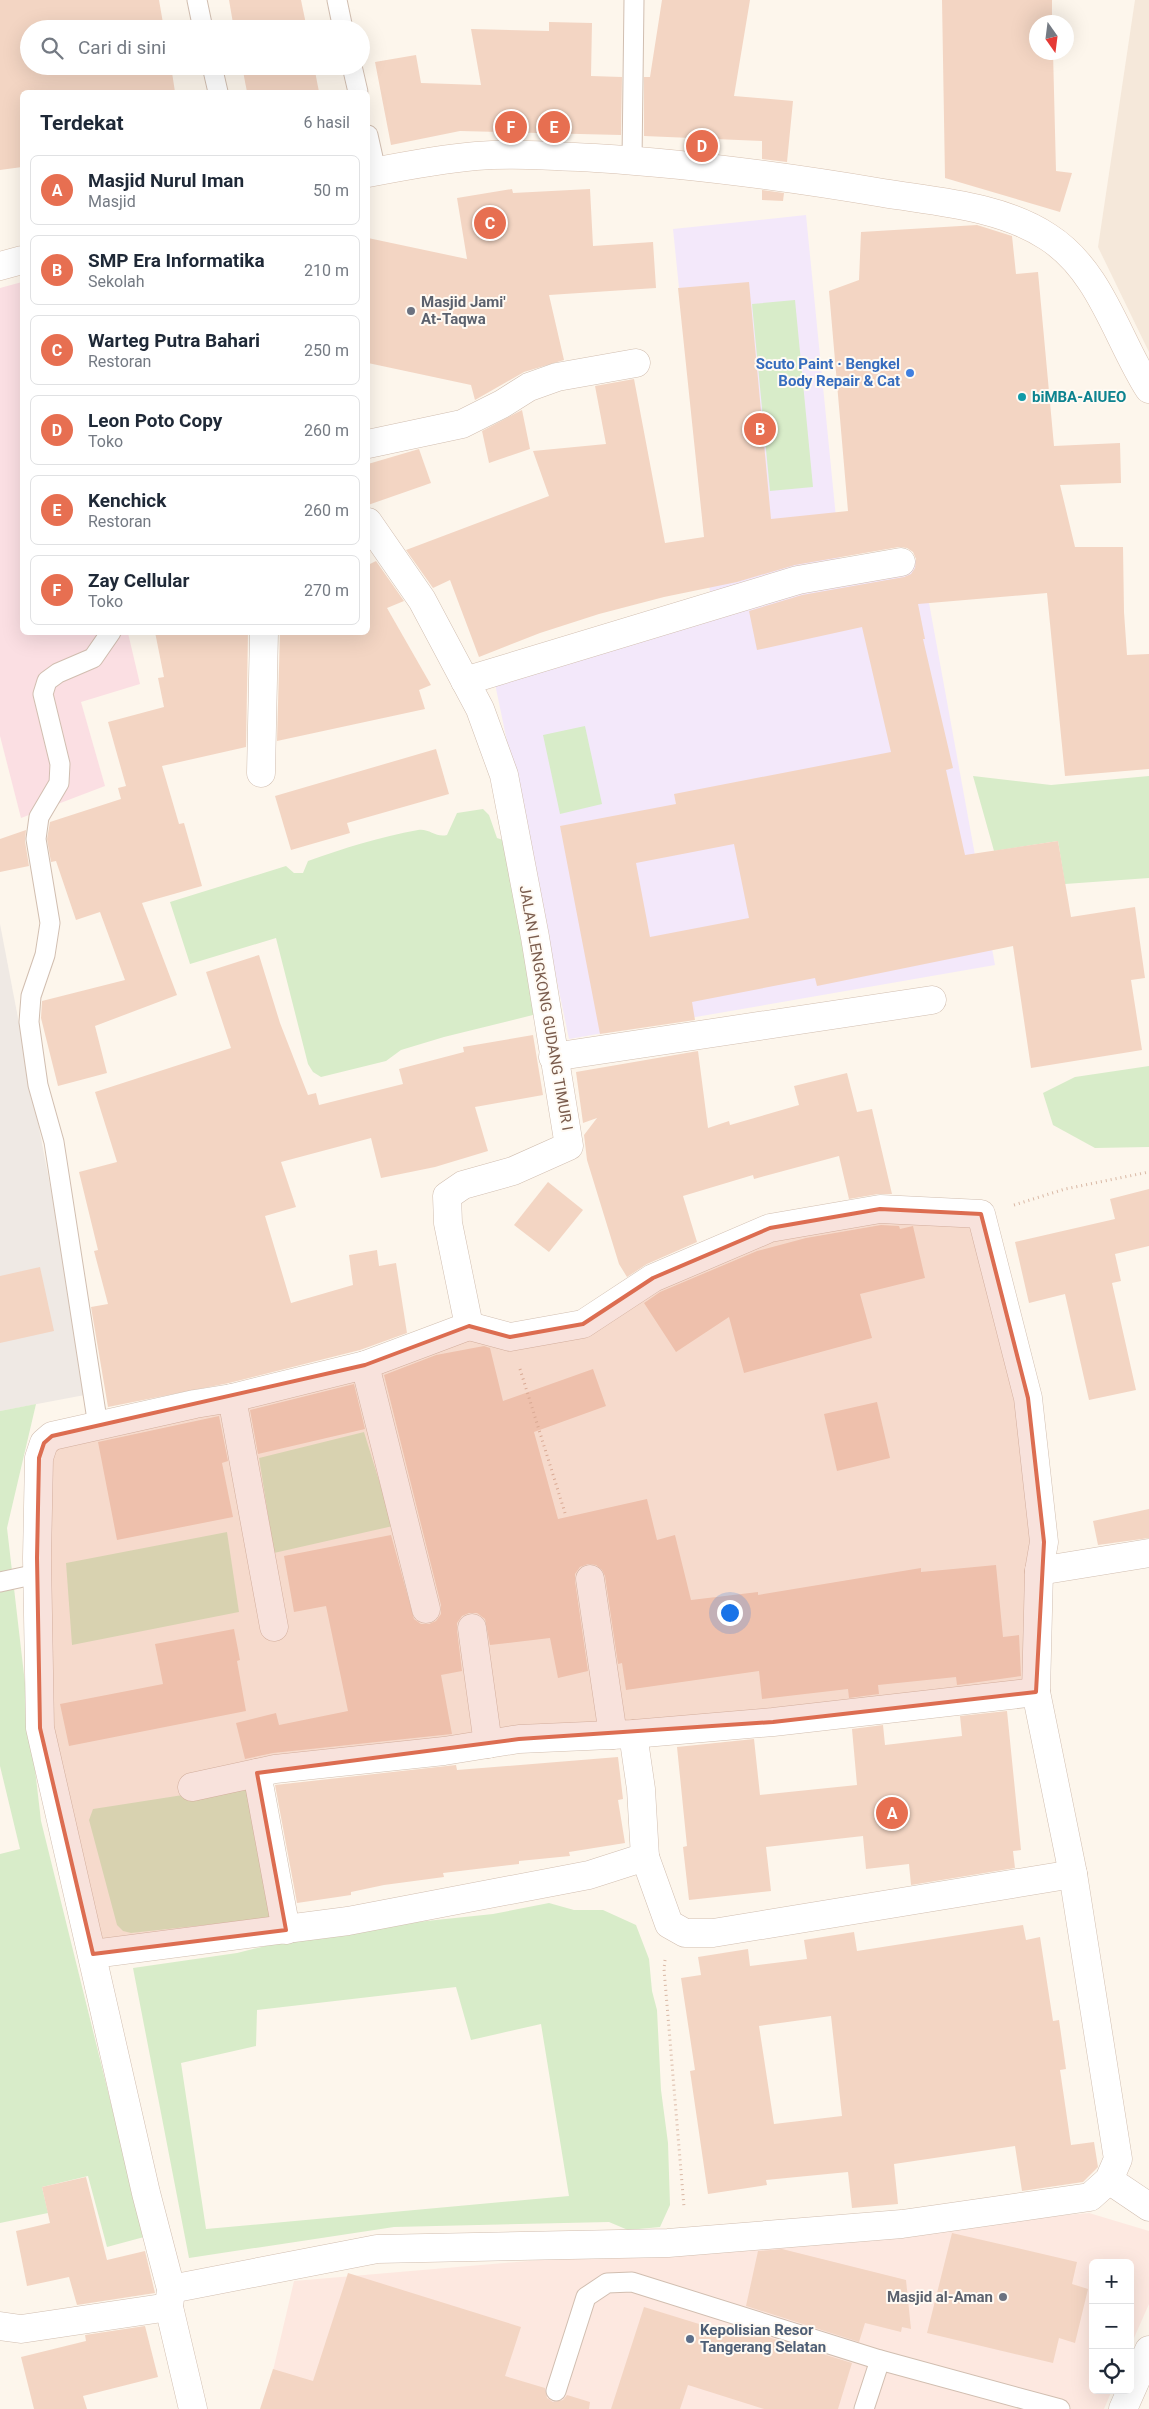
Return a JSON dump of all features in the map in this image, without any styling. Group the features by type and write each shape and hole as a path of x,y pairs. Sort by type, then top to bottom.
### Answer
{"street":[{"path":"372,172 478,156 515,154 632,160 803,179 950,204 1017,219 1050,237 1080,264 1102,299 1149,389"},
{"path":"0,266 20,261"},
{"path":"370,444 462,424 488,412 529,387 557,377 636,363"},
{"name":"JALAN LENGKONG GUDANG TIMUR I","path":"370,529 377,555 422,600 480,709 504,775 535,937 553,1057 569,1146 513,1171 463,1185 447,1196 448,1223 469,1326"},
{"path":"465,681 798,580 901,562"},
{"path":"261,773 264,635"},
{"path":"553,1057 932,1000"},
{"path":"0,2326 21,2329 170,2298 377,2249 687,2242 902,2224 1090,2197 1110,2180 1118,2159 1073,1874 1036,1692 1039,1571 1044,1542 1028,1398 981,1214 880,1209 770,1228 652,1278 583,1324 510,1337 469,1326 365,1365 232,1398 195,1404 52,1436 44,1443 39,1458 37,1574 40,1728 93,1954 170,2298 193,2409"},
{"path":"365,1365 426,1609"},
{"path":"232,1398 274,1627"},
{"path":"1039,1571 1149,1553"},
{"path":"590,1579 623,1735 641,1789 645,1857 669,1924 685,1933 713,1933 1073,1874"},
{"path":"472,1628 488,1744"},
{"path":"192,1787 257,1773 519,1740 623,1735 773,1722 1036,1692"},
{"path":"257,1773 286,1930"},
{"path":"93,1954 348,1921 589,1875 645,1857"},
{"path":"1110,2180 1149,2207"},
{"path":"1124,2409 1149,2350"}],"lane":[{"path":"197,0 201,20"},
{"path":"337,0 341,20"},
{"path":"632,160 634,0"},
{"path":"214,75 218,90"},
{"path":"354,75 358,90"},
{"path":"370,154 372,172"},
{"path":"98,1426 54,1142 38,1085 29,1022 31,996 46,955 50,923 36,839 39,817 59,783 60,764 43,694 47,681 58,673 93,658 109,635"},
{"path":"0,1582 37,1574"},
{"path":"556,2392 586,2297 607,2283 632,2282 880,2360 1060,2409"},
{"path":"864,2409 880,2360"}],"path":[{"path":"981,1214 1065,1189 1149,1172"},
{"path":"510,1337 565,1513"},
{"path":"669,1924 664,1969 687,2242"}],"highlighted area":[{"path":"880,1209 981,1214 1028,1398 1044,1542 1036,1692 773,1722 519,1739 257,1773 286,1930 93,1954 40,1728 37,1558 39,1458 44,1443 52,1436 365,1365 469,1326 510,1337 583,1324 653,1278 770,1228"}],"shaded area":[{"path":"1135,0 1149,0 1149,352 1098,247"},
{"path":"806,215 842,578 710,592 673,229"},
{"path":"20,283 20,635 128,635 140,684 81,702 105,786 21,818 0,736 0,288"},
{"path":"921,559 995,965 569,1039 494,679"},
{"path":"0,924 90,1394 0,1411"},
{"path":"1089,2213 1149,2231 1149,2304 1134,2338 1134,2259 1089,2259 1089,2394 1110,2394 1104,2409 264,2409 294,2281"}],"green space":[{"path":"795,300 813,487 770,491 752,304"},
{"path":"585,726 602,804 560,814 543,735"},
{"path":"973,776 1051,785 1149,776 1149,878 1065,884 1058,841 994,851"},
{"path":"483,809 489,815 497,838 503,840 538,1010 533,1015 444,1037 401,1050 386,1061 321,1077 313,1072 308,1064 276,938 190,964 170,902 286,866 294,873 303,873 308,861 390,836 418,830 426,830 443,836 447,835 457,813"},
{"path":"1149,1066 1149,1147 1095,1148 1053,1125 1043,1093 1075,1077"},
{"path":"36,1404 7,1528 41,1821 144,2237 107,2247 88,2176 42,2187 48,2213 0,2223 0,1854 20,1849 0,1766 0,1411"},
{"path":"364,1432 393,1526 274,1553 259,1458"},
{"path":"227,1532 239,1612 72,1645 66,1563"},
{"path":"247,1785 270,1918 131,1933 123,1931 117,1925 89,1820 93,1809"},
{"path":"549,1903 574,1910 603,1910 636,1925 649,1959 652,1991 657,2010 661,2090 668,2143 670,2205 660,2227 628,2230 609,2222 394,2227 189,2258 133,1968 237,1953 282,1942 398,1924 493,1914","holes":["456,1987 471,2040 541,2024 569,2196 206,2229 181,2063 256,2046 257,2010"]}],"building":[{"path":"0,0 159,0 162,20 20,20 20,75 172,75 175,90 20,90 20,167 0,170"},
{"path":"229,0 301,0 305,20 232,20"},
{"path":"662,0 750,0 734,96 793,101 787,162 762,159 762,141 644,136 644,77 650,77"},
{"path":"942,0 1052,0 1052,15 1029,15 1029,60 1053,60 1056,171 1072,173 1060,212 945,178"},
{"path":"549,22 592,23 591,76 622,77 621,135 460,131 391,145 375,62 416,55 421,83 481,85 471,29 549,31"},
{"path":"244,75 316,75 319,90 247,90"},
{"path":"512,189 513,193 590,189 593,246 653,242 656,288 549,295 564,360 524,372 475,400 471,385 370,363 370,238 467,259 457,198"},
{"path":"762,190 784,193 783,201 762,200"},
{"path":"977,225 1012,236 1016,274 1038,272 1054,446 1120,443 1121,483 1060,485 1075,547 1123,547 1127,655 1149,654 1149,769 1065,776 1047,593 918,604 925,639 923,639 953,768 946,770 965,855 1058,841 1071,917 1135,907 1145,978 1131,980 1142,1050 1031,1068 1013,946 817,986 815,978 692,1002 695,1020 600,1034 560,826 676,804 674,794 891,752 862,627 757,650 749,611 802,595 904,577 911,574 915,568 916,559 913,552 907,548 899,547 795,565 737,582 664,597 599,614 540,633 479,657 450,580 433,588 406,550 549,496 533,451 606,444 595,386 634,379 665,543 704,537 678,288 749,282 771,519 848,511 829,291 859,280 861,232","holes":["734,844 749,918 650,937 636,863"]},
{"path":"522,410 530,449 489,463 482,431"},
{"path":"419,449 431,483 370,504 370,463"},
{"path":"376,561 404,601 387,608 431,685 419,690 425,709 277,741 280,635 370,635 370,564"},
{"path":"156,635 248,635 246,747 162,766 179,824 184,823 202,886 142,903 177,995 95,1026 107,1073 58,1086 41,1018 42,1001 125,980 100,912 76,920 56,861 51,862 47,839 50,822 121,799 118,788 126,786 108,722 164,707 158,678 164,677"},
{"path":"436,749 449,794 347,823 350,833 291,850 275,796"},
{"path":"26,830 25,841 29,866 0,872 0,839"},
{"path":"259,955 280,1023 308,1095 316,1093 319,1105 403,1084 399,1069 464,1052 463,1047 533,1035 543,1095 475,1107 488,1151 435,1167 381,1178 371,1138 281,1162 296,1207 265,1216 291,1303 353,1285 349,1255 377,1250 379,1266 396,1263 407,1333 360,1350 229,1383 108,1407 91,1307 108,1304 94,1251 98,1250 79,1172 117,1162 95,1092 231,1048 206,972"},
{"path":"698,1051 708,1128 729,1121 730,1125 799,1105 794,1086 847,1073 857,1112 872,1109 892,1194 878,1194 849,1199 839,1156 754,1179 753,1175 683,1196 697,1242 647,1264 627,1277 619,1264 587,1160 584,1135 597,1118 583,1123 576,1072"},
{"path":"548,1182 583,1210 549,1252 514,1225"},
{"path":"1149,1189 1149,1246 1115,1254 1121,1281 1112,1283 1136,1390 1089,1400 1065,1294 1029,1303 1015,1242 1115,1219 1110,1199"},
{"path":"881,1225 899,1226 900,1229 913,1226 925,1278 860,1294 872,1338 744,1373 729,1317 676,1352 644,1303 660,1292 757,1251 806,1238"},
{"path":"40,1267 54,1331 0,1343 0,1276"},
{"path":"484,1346 490,1348 503,1401 593,1369 606,1406 534,1432 558,1519 647,1499 657,1540 675,1535 691,1600 758,1592 758,1595 921,1568 921,1572 996,1565 1003,1637 1019,1635 1021,1676 957,1685 956,1677 878,1685 879,1694 849,1698 848,1689 762,1699 759,1671 626,1690 622,1663 618,1664 605,1576 596,1565 588,1564 580,1567 575,1574 575,1581 588,1671 558,1678 550,1638 490,1645 485,1619 477,1613 469,1613 462,1616 457,1623 462,1671 441,1675 452,1734 273,1753 245,1759 236,1723 276,1713 279,1725 348,1711 326,1606 294,1612 284,1556 391,1535 414,1619 421,1624 429,1624 436,1621 441,1614 441,1605 384,1375 436,1355"},
{"path":"354,1384 365,1429 258,1454 250,1410"},
{"path":"877,1402 890,1458 837,1471 824,1414"},
{"path":"219,1416 228,1461 222,1463 233,1517 117,1540 98,1442"},
{"path":"1149,1509 1149,1538 1098,1545 1093,1521"},
{"path":"234,1629 240,1660 237,1661 246,1711 69,1746 60,1704 163,1684 155,1644"},
{"path":"1007,1711 1021,1850 1013,1851 1015,1868 911,1885 909,1864 866,1869 863,1836 766,1847 771,1891 689,1900 683,1847 687,1846 677,1747 754,1739 760,1795 857,1785 852,1729 883,1725 885,1745 962,1736 960,1716"},
{"path":"618,1757 623,1799 618,1800 625,1843 569,1852 570,1856 519,1861 519,1864 443,1873 444,1877 384,1885 351,1892 351,1895 297,1903 275,1785 456,1765 457,1770"},
{"path":"1023,1925 1026,1940 1040,1937 1053,2021 1059,2020 1066,2069 1060,2070 1071,2145 1094,2142 1098,2167 1083,2182 1022,2191 1015,2146 894,2164 898,2204 852,2208 848,2172 766,2180 767,2185 708,2194 690,2071 695,2070 681,1978 701,1975 698,1957 748,1949 750,1966 807,1959 804,1940 854,1932 857,1951","holes":["831,2016 842,2116 774,2124 759,2026"]},
{"path":"86,2177 107,2260 145,2251 155,2293 77,2305 69,2277 27,2286 16,2231 50,2223 42,2187"},
{"name":"Masjid al-Aman","path":"952,2233 1077,2262 1072,2284 1088,2289 1075,2343 1059,2338 1053,2363 927,2333"},
{"path":"782,2249 906,2280 911,2329 902,2327 901,2332 865,2323 859,2342 746,2306 758,2251"},
{"path":"348,2273 521,2327 505,2376 545,2388 547,2398 553,2402 563,2400 567,2395 590,2402 589,2409 260,2409 273,2369 313,2381"},
{"name":"Kepolisian Resor Tangerang Selatan","path":"644,2307 738,2336 740,2328 852,2363 838,2409 764,2409 688,2385 680,2409 611,2409"},
{"path":"145,2326 158,2377 83,2396 87,2409 34,2409 21,2357 86,2341 85,2335"}],"place":[{"name":"Zay Cellular","path":"511,127"},
{"name":"Kenchick","path":"554,127"},
{"name":"Leon Poto Copy","path":"702,146"},
{"name":"Warteg Putra Bahari","path":"490,223"},
{"name":"Masjid Jami' At-Taqwa","path":"411,311"},
{"name":"Scuto Paint · Bengkel Body Repair & Cat","path":"910,373"},
{"name":"biMBA-AIUEO","path":"1022,397"},
{"name":"SMP Era Informatika","path":"760,429"},
{"name":"Masjid Nurul Iman","path":"892,1813"},
{"name":"Masjid al-Aman","path":"1003,2297"},
{"name":"Kepolisian Resor Tangerang Selatan","path":"690,2339"}]}
